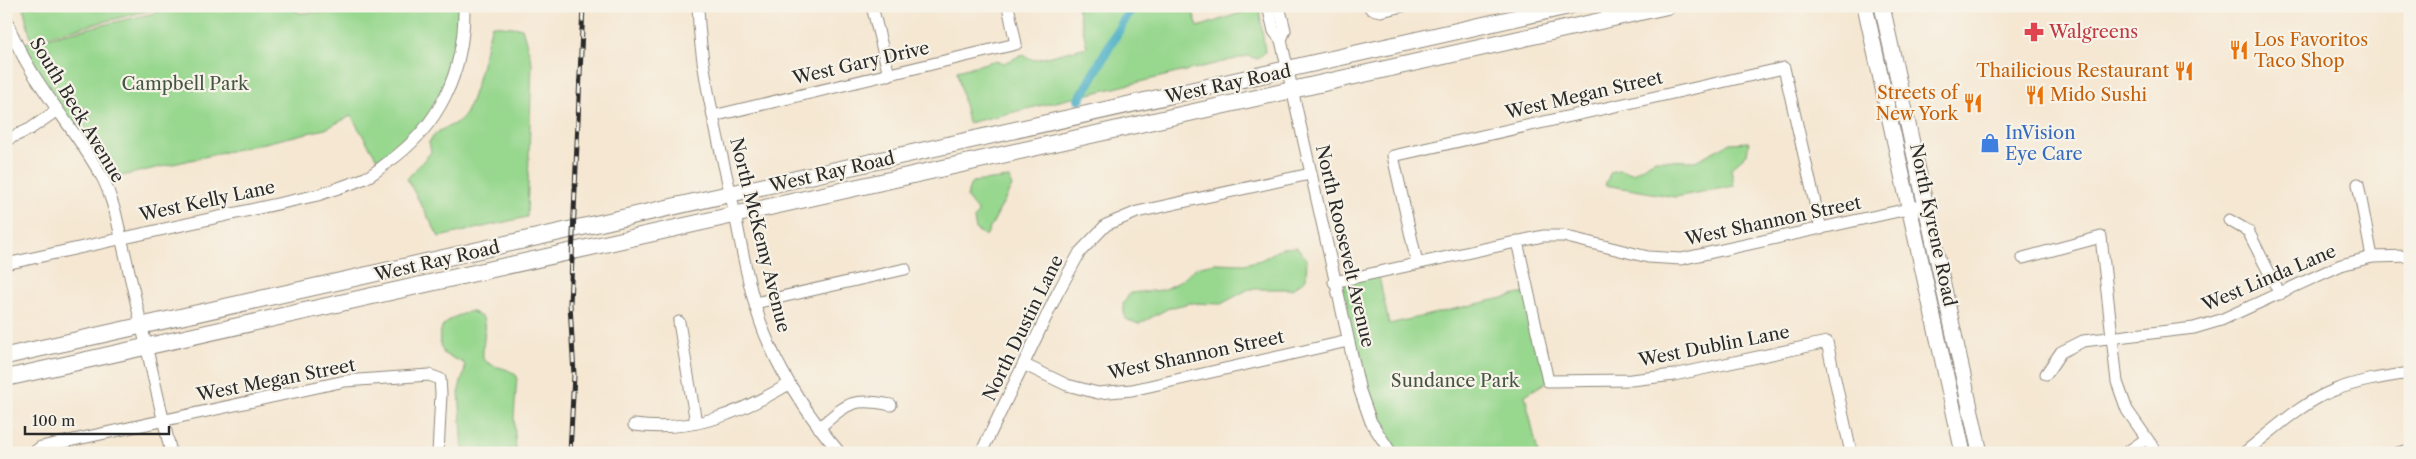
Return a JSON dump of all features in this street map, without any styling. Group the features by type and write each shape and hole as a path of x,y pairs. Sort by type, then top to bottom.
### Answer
{"main road":[{"name":"West Ray Road","path":"6,378 144,336 731,194 1569,6"},
{"name":"West Ray Road","path":"6,356 144,336 735,214 1667,6"},
{"name":"North Kyrene Road","path":"1865,6 1963,453"},
{"name":"North Kyrene Road","path":"1882,6 1980,453"}],"street":[{"name":"West Kelly Lane","path":"6,264 318,195 366,178 406,150 427,128 446,98 460,55 464,6"},
{"name":"North McKemy Avenue","path":"698,6 702,57 713,116 755,303 769,344 789,384 819,428 840,453"},
{"path":"872,6 889,75"},
{"name":"West Gary Drive","path":"713,116 1016,44 1008,6"},
{"name":"North Roosevelt Avenue","path":"1268,6 1274,31 1281,40 1360,391 1384,451"},
{"name":"North Roosevelt Avenue","path":"1279,6 1285,30 1281,40"},
{"path":"1370,8 1381,12 1403,6"},
{"name":"South Beck Avenue","path":"6,19 16,45 56,111 104,180 122,237 171,453"},
{"name":"West Megan Street","path":"1417,263 1393,156 1784,68 1821,229"},
{"path":"6,140 30,129 56,111"},
{"name":"North Dustin Lane","path":"981,453 1025,365 1057,294 1080,252 1106,225 1137,212 1310,174"},
{"path":"2358,184 2372,257"},
{"name":"West Shannon Street","path":"1334,282 1543,236 1563,236 1648,257 1681,259 1926,206"},
{"path":"2228,220 2248,231 2280,294"},
{"path":"2023,258 2101,237 2117,382 2127,410 2157,453"},
{"name":"West Dublin Lane","path":"1517,241 1548,381 1631,380 1674,375 1827,342 1851,453"},
{"name":"West Linda Lane","path":"2046,374 2061,352 2083,341 2112,336 2194,328 2221,320 2341,265 2372,257 2410,256"},
{"path":"755,303 905,269"},
{"path":"679,322 696,423"},
{"name":"West Shannon Street","path":"1025,365 1067,384 1098,392 1132,390 1348,341"},
{"path":"2244,453 2297,412 2330,391 2374,378 2410,373"},
{"name":"West Megan Street","path":"33,453 41,447 345,381 429,376 440,379 438,453"},
{"path":"634,425 653,427 696,423 742,410 789,384"},
{"path":"819,428 843,408 854,403 867,400 892,405"},
{"path":"2126,453 2146,439"},
{"path":"2397,453 2410,450"}],"green space":[{"path":"23,6 167,6 31,40"},
{"name":"Campbell Park","path":"184,6 283,6 301,13 358,11 374,6 464,6 446,98 382,167 351,116 325,129 104,180 16,45"},
{"path":"1077,6 1191,6 1198,27 1259,7 1265,52 1258,59 1248,56 968,123 957,71 993,61 1004,63 1022,55 1034,60 1087,47"},
{"path":"492,25 522,28 532,63 527,217 439,237 407,179 431,152 429,142 433,137 441,130 460,120 465,114 475,90"},
{"path":"1749,142 1747,154 1731,168 1734,186 1675,197 1605,185 1611,172 1618,170 1633,173 1655,160 1695,161 1730,143"},
{"path":"1009,178 1012,186 986,236 976,230 974,219 978,212 967,198 969,188 972,182"},
{"path":"1297,247 1307,259 1306,279 1292,289 1249,289 1221,304 1190,303 1169,308 1139,324 1125,319 1123,304 1130,293 1162,290 1177,283 1197,267 1214,263 1244,264 1261,260 1282,248"},
{"name":"Sundance Park","path":"1378,272 1389,324 1529,292 1548,381 1525,395 1538,453 1391,453 1371,422 1334,282"},
{"path":"471,311 483,318 485,328 483,359 517,376 514,417 516,453 463,452 459,390 465,370 464,363 444,354 439,337 444,325 455,317"}],"waterway":[{"path":"1079,100 1132,6"}],"railway":[{"path":"570,453 574,375 570,304 583,6"}],"place":[{"name":"Walgreens","path":"2034,32"},
{"name":"Los Favoritos Taco Shop","path":"2239,50"},
{"name":"Thailicious Restaurant","path":"2184,71"},
{"name":"Mido Sushi","path":"2035,95"},
{"name":"Streets of New York","path":"1973,103"},
{"name":"InVision Eye Care","path":"1990,143"}]}
